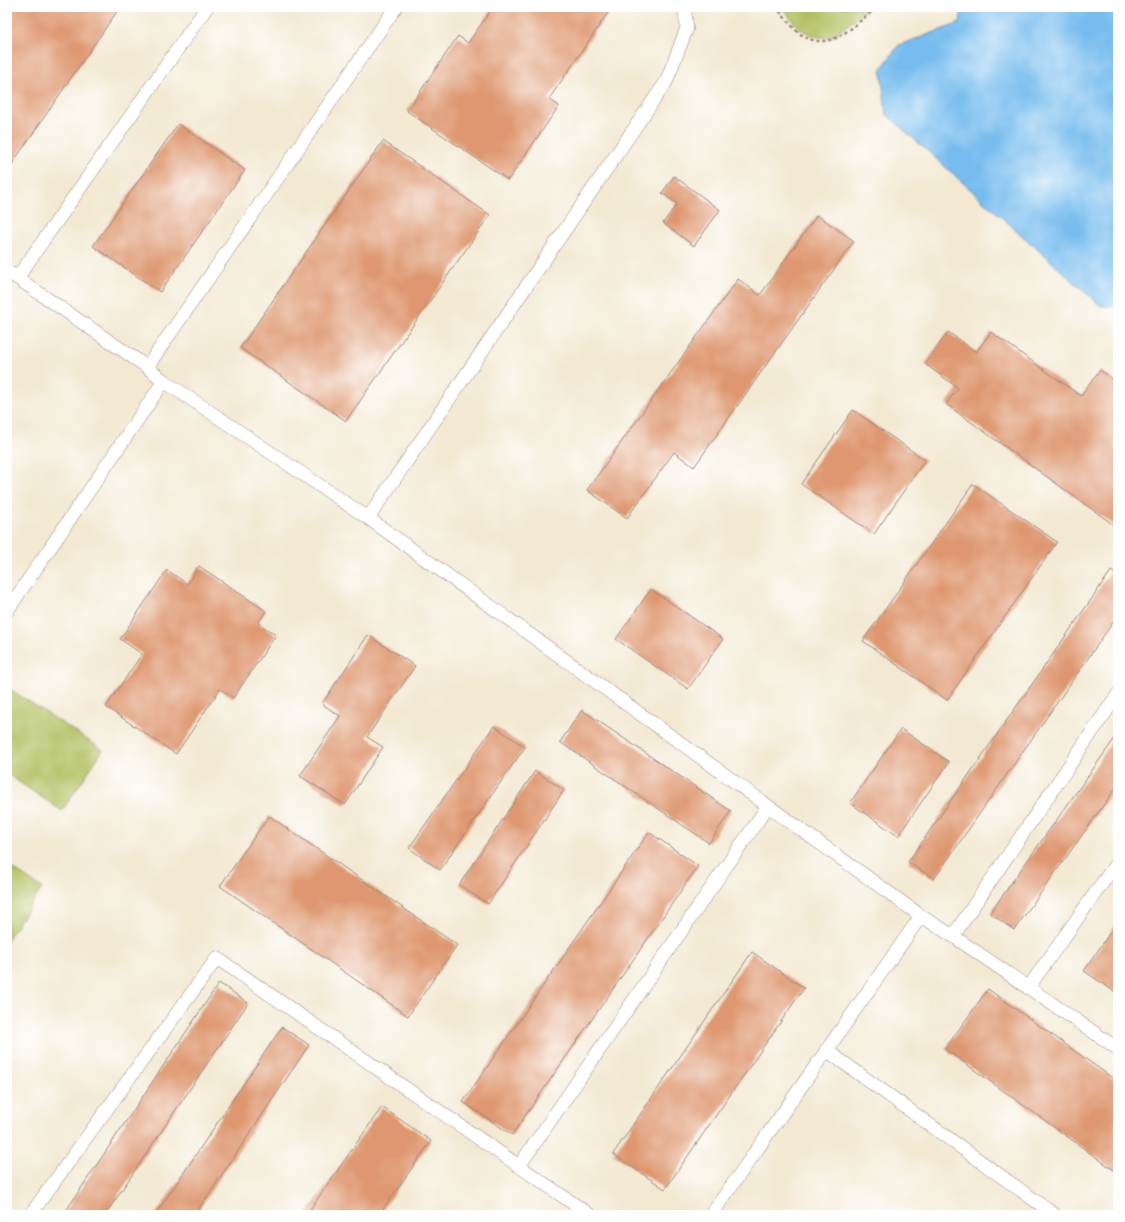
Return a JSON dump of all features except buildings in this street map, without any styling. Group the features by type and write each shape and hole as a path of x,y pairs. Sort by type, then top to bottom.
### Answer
{"lane":[{"path":"206,7 12,274 147,367 164,381 368,518 921,916 953,936 1118,1049"},
{"path":"147,367 396,7"},
{"path":"368,518 666,82 687,28 684,7"},
{"path":"7,611 164,381"},
{"path":"953,936 1118,694"},
{"path":"519,1166 768,806"},
{"path":"1028,988 1118,861"},
{"path":"711,1215 921,916"},
{"path":"30,1215 218,958 590,1215"},
{"path":"826,1050 1055,1215"}],"path":[{"path":"776,7 798,32 811,40 827,41 839,37 872,8 877,7"}],"green space":[{"path":"781,7 870,7 834,36 826,38 812,36 799,28"},
{"path":"7,687 103,750 62,811 7,774"},
{"path":"7,865 42,888 7,940"}],"water":[{"path":"962,7 1118,7 1118,307 1101,306 886,114 881,69 899,45 960,23"}]}
